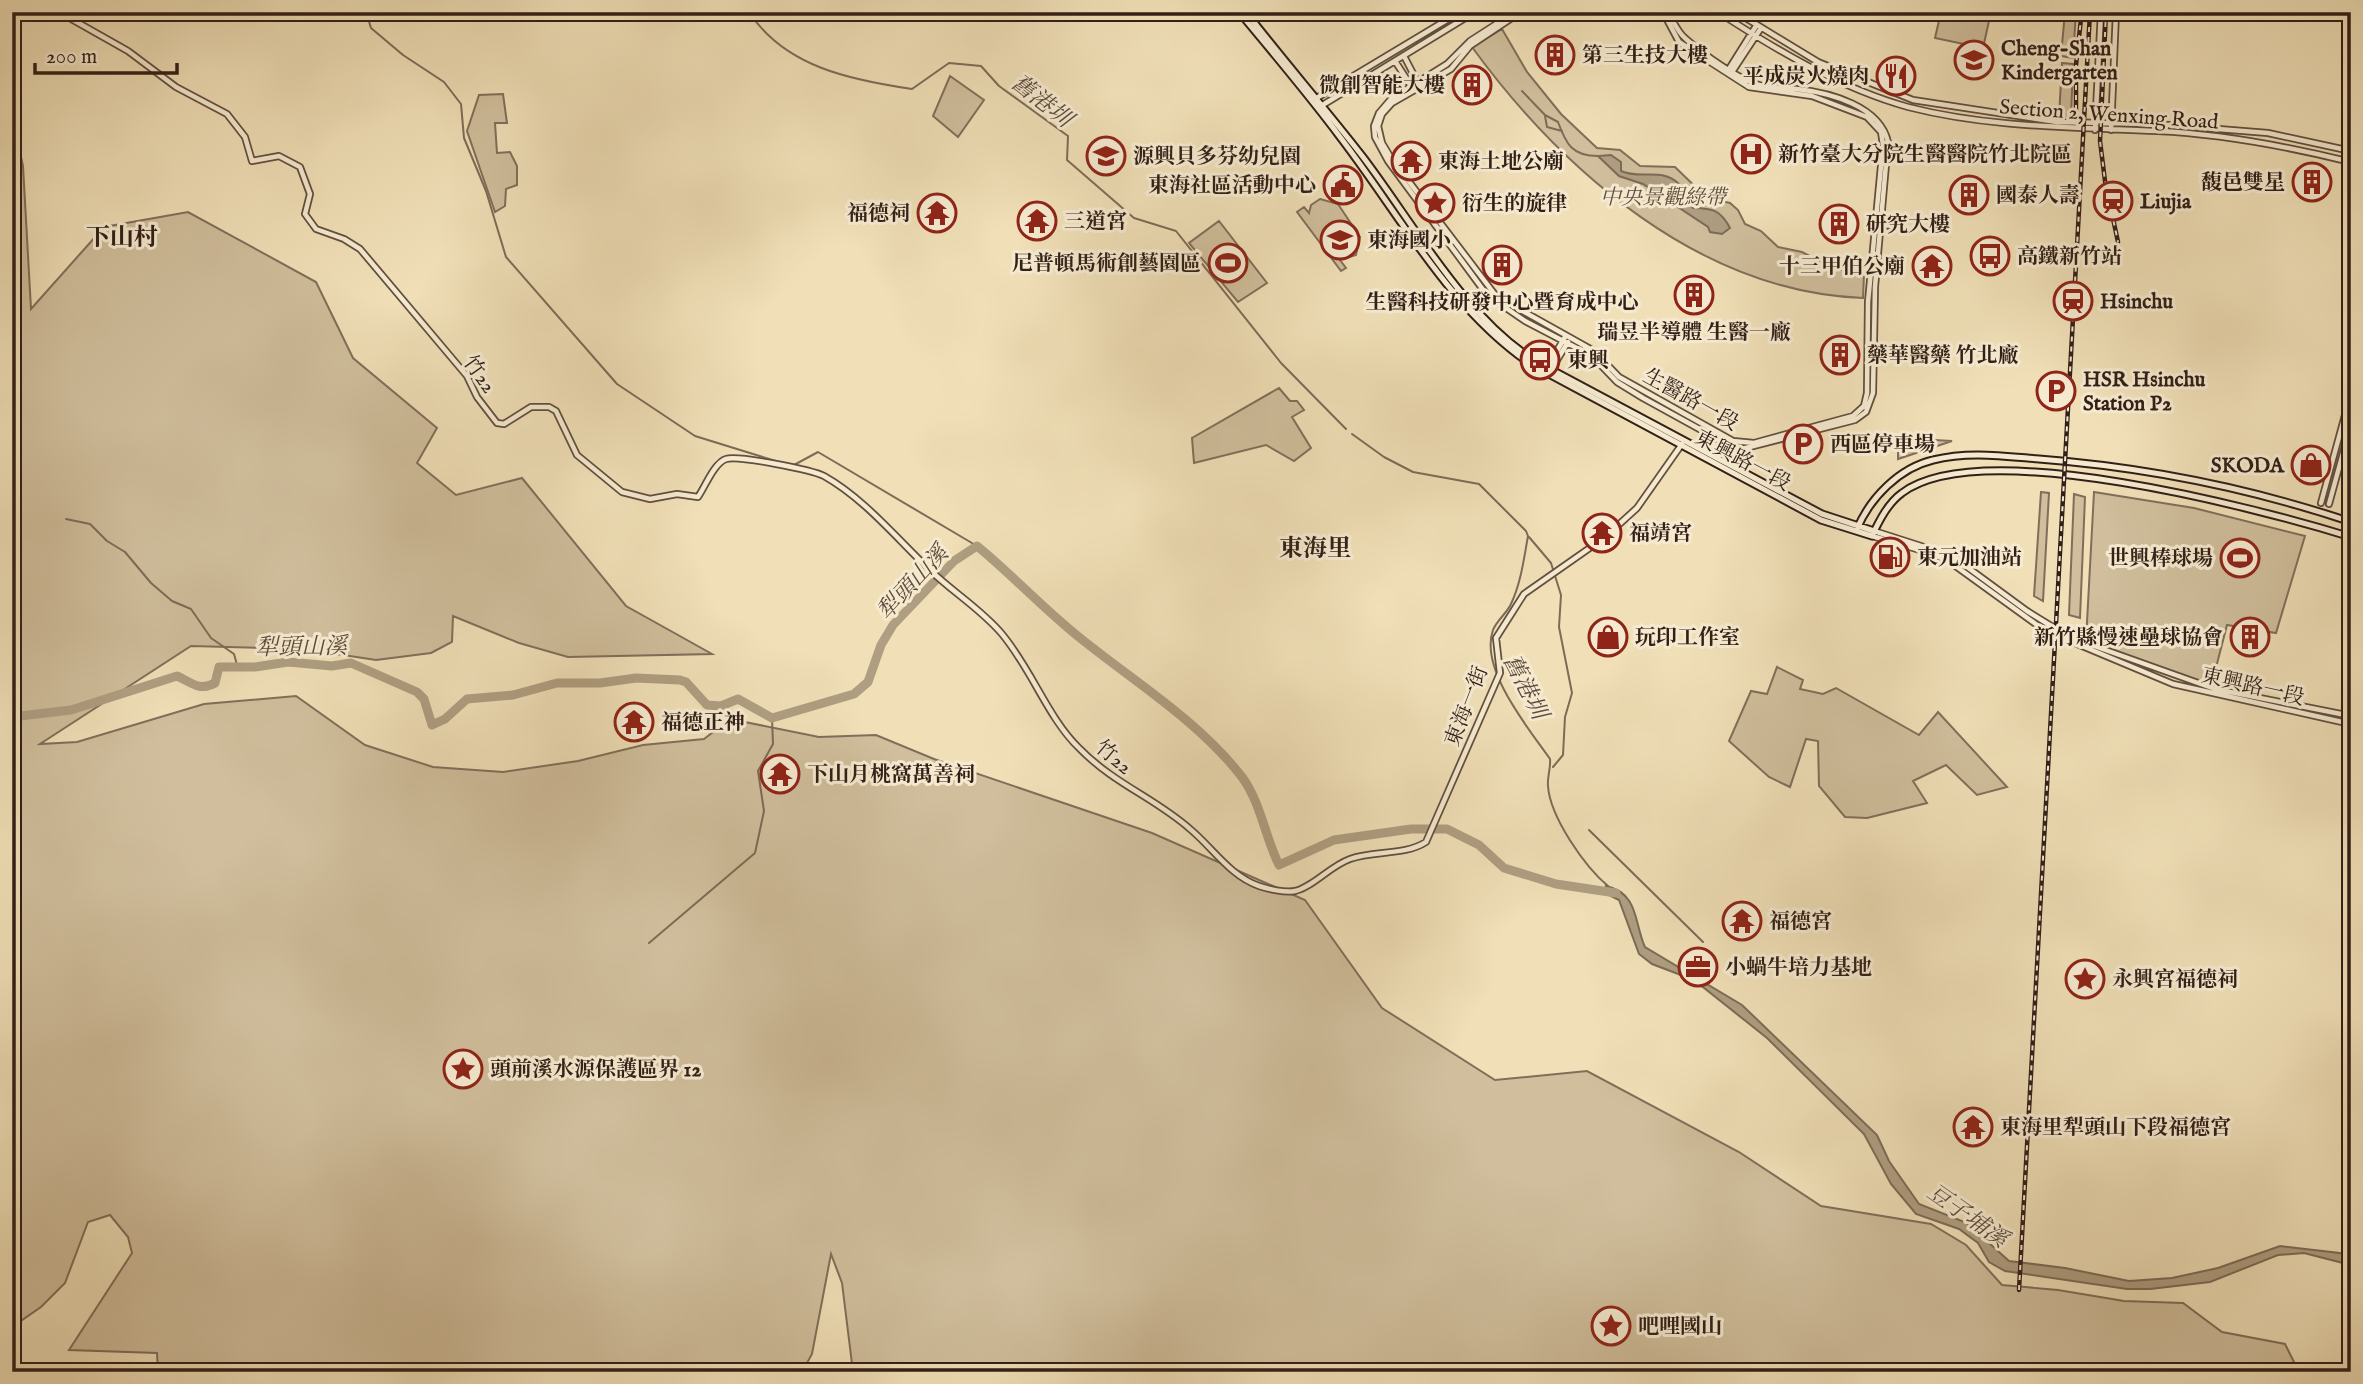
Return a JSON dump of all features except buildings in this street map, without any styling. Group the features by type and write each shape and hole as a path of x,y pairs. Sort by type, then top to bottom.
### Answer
{"main road":[{"path":"1239,12 1254,26"},
{"path":"1246,12 1254,26"},
{"name":"東興路一段","path":"1254,26 1320,107 1431,263 1474,315 1517,354 1822,514 1856,530 1873,534"},
{"path":"1856,530 1869,507 1892,480 1931,460 1968,454 2127,467 2205,482 2351,522"},
{"path":"1873,534 1882,516 1902,493 1937,477 1980,469 2127,484 2195,495 2351,537"}],"street":[{"name":"竹22","path":"59,12 128,51 176,88 227,114 240,129 252,161 279,156 300,167 310,194 305,214 314,226 360,249 467,376 477,397 497,423 503,424 531,407 549,407 556,411 572,446 582,460 622,492 650,499 677,494 698,497 718,465 728,458 757,460 782,468 811,471 823,476 856,500 1000,632 1034,679 1066,734 1104,772 1190,828 1244,878 1258,886 1294,891 1352,858 1412,849 1426,842"},
{"path":"1314,100 1460,12"},
{"path":"1320,107 1475,12"},
{"path":"1416,87 1447,64 1470,41 1515,12"},
{"path":"1521,12 1470,46 1451,69 1391,99 1379,113 1374,126 1379,148 1487,295 1525,321 1568,342"},
{"path":"1663,12 1679,42 1729,72"},
{"path":"1668,12 1684,38 1729,72"},
{"name":"Section 2, Wenxing Road","path":"1718,12 1753,35 1830,77 1909,107 1979,120 2267,141 2351,162"},
{"name":"Section 2, Wenxing Road","path":"1735,12 1818,62 1913,100 2057,122 2111,122 2268,133 2351,152"},
{"path":"2095,130 2101,12"},
{"path":"2111,130 2116,12"},
{"path":"1729,72 1758,27"},
{"path":"1404,56 1416,87"},
{"path":"1395,61 1416,87"},
{"name":"生醫路一段","path":"1416,87 1392,103 1382,114 1378,127 1382,143 1490,290 1522,313 1569,335 1594,351 1619,377 1742,444 1853,416 1864,406 1883,145 1875,123 1867,117 1812,96 1759,91 1729,72"},
{"path":"1877,222 1898,224"},
{"path":"1549,369 1562,338 1569,335"},
{"path":"1549,369 1568,342 1569,335"},
{"name":"生醫路一段","path":"1568,342 1592,356 1617,382 1732,447 1742,449 1840,426 1866,412 1873,393 1870,340"},
{"path":"2321,503 2351,393"},
{"path":"2329,504 2351,424"},
{"name":"東海一街","path":"1426,842 1498,676 1496,638 1524,594 1604,538 1637,508 1683,443"},
{"name":"東興路一段","path":"1873,534 1952,556 2027,611 2069,637 2173,677 2215,689 2351,716"},
{"name":"東興路一段","path":"1873,534 1950,562 2044,630 2173,684 2351,724"}],"green space":[{"path":"1941,12 1991,12 1983,48 1935,38"},
{"path":"2065,12 2076,12 2073,58 2061,56"},
{"name":"中央景觀綠帶","path":"1502,29 1527,72 1561,114 1597,148 1620,150 1640,166 1675,167 1707,198 1730,203 1738,210 1745,224 1761,231 1778,247 1802,252 1833,268 1864,274 1863,298 1803,291 1746,274 1692,249 1641,217 1593,180 1549,138 1508,93 1472,47"},
{"path":"2062,63 2073,64 2071,118 2059,117"},
{"path":"950,76 984,100 958,137 933,116"},
{"path":"503,94 507,123 495,123 497,153 510,152 517,166 517,185 506,189 505,206 495,212 467,131 479,95"},
{"path":"12,117 23,166 31,309 104,227 188,212 316,282 353,358 437,428 417,463 456,495 522,478 626,606 712,654 568,657 519,643 453,616 452,642 431,653 376,660 304,649 191,646 40,744 77,742 204,704 296,696 365,745 433,767 503,772 578,761 643,745 704,739 730,719 819,737 876,735 934,759 1152,833 1305,900 1382,1008 1495,1080 1587,1071 1739,1152 1821,1206 1931,1224 1966,1245 2002,1285 2058,1290 2124,1301 2183,1303 2222,1332 2285,1344 2299,1372 933,1372 923,1366 908,1372 853,1372 842,1283 831,1254 812,1354 802,1372 158,1372 157,1353 69,1350 132,1253 128,1237 110,1215 88,1222 65,1283 41,1307 12,1327"},
{"path":"1320,199 1338,204 1360,237 1356,255 1340,260 1346,268 1341,271 1297,212 1304,207 1309,213 1311,205"},
{"name":"尼普頓馬術創藝園區","path":"1219,221 1267,283 1238,302 1189,243"},
{"path":"1279,388 1290,401 1297,401 1304,410 1292,417 1311,448 1294,461 1266,445 1194,463 1192,438"},
{"path":"1898,438 1952,441 1898,459"},
{"path":"2041,492 2049,493 2043,601 2034,596"},
{"path":"2094,492 2194,508 2305,536 2276,633 2227,625 2211,687 2086,641"},
{"path":"2074,494 2085,497 2080,618 2069,615"},
{"path":"1777,667 1803,680 1800,689 1823,694 1836,688 1919,735 1938,712 2007,787 1977,795 1946,765 1913,781 1927,803 1867,818 1845,817 1819,786 1818,741 1806,739 1790,787 1769,777 1729,741 1751,691 1767,694"}],"shaded area":[{"path":"1611,155 1621,162 1621,171 1672,179 1679,184 1693,208 1716,212 1730,228 1722,234 1710,232 1708,227 1643,184 1619,176 1598,156"},
{"name":"豆子埔溪","path":"1606,886 1617,890 1630,902 1645,947 1742,1005 1877,1135 1889,1161 1919,1204 1967,1223 2009,1261 2065,1268 2129,1281 2172,1278 2218,1268 2280,1246 2348,1254 2351,1265 2304,1253 2278,1255 2210,1282 2150,1289 2127,1289 2005,1271 1989,1262 1978,1243 1959,1229 1916,1214 1891,1184 1864,1134 1767,1038 1694,980 1652,964 1639,954 1619,900 1609,895"}],"waterway":[{"path":"366,12 371,28 403,55 444,82 461,104 464,138 486,191 506,257 617,384 695,436 782,463"},
{"name":"舊港圳","path":"749,12 764,31 800,58 821,68 866,81 912,89 949,63 981,66 999,86 1068,136 1067,160 1134,218 1176,231 1281,363 1346,429"},
{"path":"1522,91 1545,115 1558,122 1571,147 1582,154 1598,156"},
{"path":"1545,116 1547,127 1562,131"},
{"name":"舊港圳","path":"1352,434 1384,457 1413,472 1479,484 1526,531 1528,536 1517,588 1509,607 1493,630 1493,662 1508,698 1550,759 1550,798 1562,826 1579,854 1608,886"},
{"path":"794,465 818,452 977,546"},
{"path":"66,519 90,524 107,541 125,552 151,583 172,601 191,609 211,638 234,654 237,665"},
{"name":"舊港圳","path":"1529,537 1551,563 1561,595 1559,627 1572,693 1565,717 1563,755 1553,767"},
{"name":"犁頭山溪","path":"12,717 71,710 177,676 195,685 209,686 215,683 219,667 255,667 288,662 332,666 351,663 417,692 424,699 432,725 445,719 467,699 513,695 557,683 600,683 636,678 680,680 686,682 707,705 721,706 738,699 772,718 854,694 868,682 881,645 893,625 954,561 977,546 1074,633 1170,706 1226,758 1242,777 1254,798 1279,865 1334,840 1411,829 1447,829 1479,845 1504,868 1556,884 1616,893"},
{"path":"649,943 755,853 764,811 758,771 773,744 772,718"},
{"path":"1589,830 1703,942"}],"railway":[{"path":"2019,1290 2090,12"},
{"path":"2106,12 2100,141 2118,242"},
{"path":"2076,120 2076,65 2081,19"}],"place":[{"name":"第三生技大樓","path":"1555,55"},
{"name":"Cheng-Shan Kindergarten","path":"1974,60"},
{"name":"平成炭火燒肉","path":"1896,76"},
{"name":"微創智能大樓","path":"1472,85"},
{"name":"新竹臺大分院生醫醫院竹北院區","path":"1751,154"},
{"name":"源興貝多芬幼兒園","path":"1106,156"},
{"name":"東海土地公廟","path":"1411,161"},
{"name":"馥邑雙星","path":"2312,182"},
{"name":"東海社區活動中心","path":"1343,185"},
{"name":"國泰人壽","path":"1969,195"},
{"name":"Liujia","path":"2113,201"},
{"name":"衍生的旋律","path":"1435,203"},
{"name":"福德祠","path":"937,213"},
{"name":"三道宮","path":"1037,221"},
{"name":"研究大樓","path":"1839,224"},
{"name":"東海國小","path":"1340,240"},
{"name":"高鐵新竹站","path":"1990,256"},
{"name":"尼普頓馬術創藝園區","path":"1228,263"},
{"name":"生醫科技研發中心暨育成中心","path":"1502,265"},
{"name":"十三甲伯公廟","path":"1932,266"},
{"name":"瑞昱半導體 生醫一廠","path":"1694,295"},
{"name":"Hsinchu","path":"2073,301"},
{"name":"藥華醫藥 竹北廠","path":"1840,355"},
{"name":"東興","path":"1540,360"},
{"name":"HSR Hsinchu Station P2","path":"2056,391"},
{"name":"西區停車場","path":"1803,444"},
{"name":"SKODA","path":"2311,465"},
{"name":"福靖宮","path":"1602,533"},
{"name":"東元加油站","path":"1890,557"},
{"name":"世興棒球場","path":"2240,558"},
{"name":"玩印工作室","path":"1608,637"},
{"name":"新竹縣慢速壘球協會","path":"2250,637"},
{"name":"福德正神","path":"634,722"},
{"name":"下山月桃窩萬善祠","path":"780,774"},
{"name":"福德宮","path":"1742,921"},
{"name":"小蝸牛培力基地","path":"1698,967"},
{"name":"永興宮福德祠","path":"2085,979"},
{"name":"頭前溪水源保護區界 12","path":"463,1069"},
{"name":"東海里犁頭山下段福德宮","path":"1973,1127"},
{"name":"吧哩國山","path":"1611,1326"}],"district":[{"name":"下山村","path":"122,237"},
{"name":"東海里","path":"1315,548"}]}
